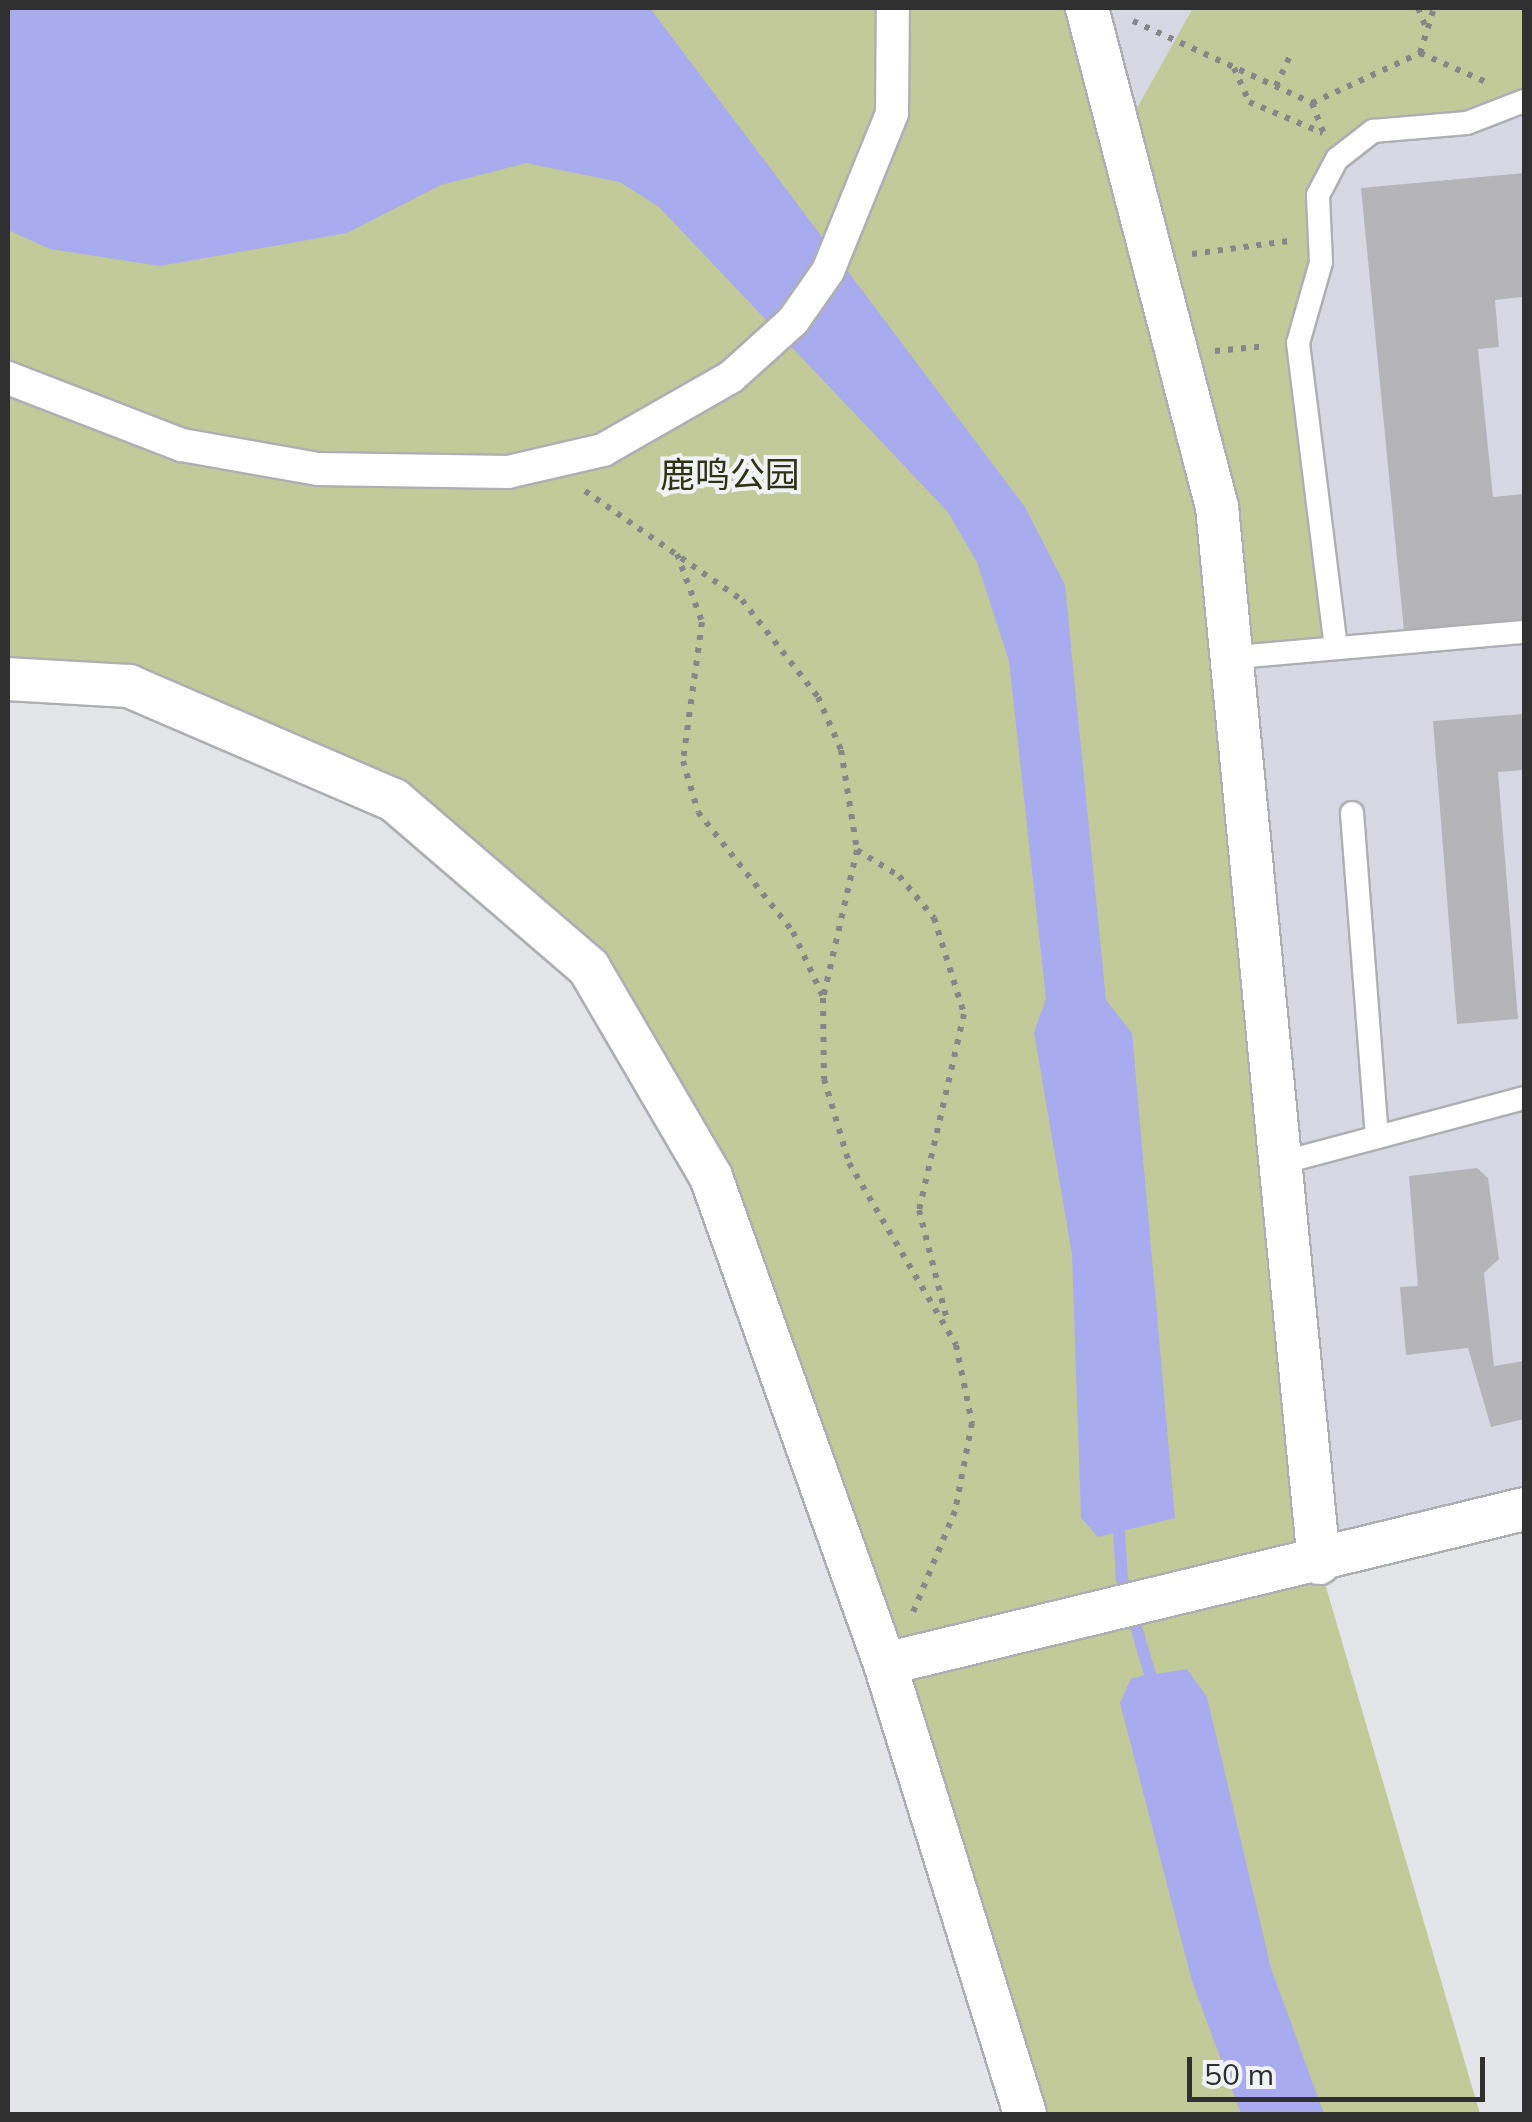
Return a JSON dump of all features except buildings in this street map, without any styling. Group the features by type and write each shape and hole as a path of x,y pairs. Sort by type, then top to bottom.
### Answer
{"street":[{"path":"8,378 182,445 318,469 408,476 531,467 602,450 672,419 732,376 794,321 862,200 892,113 893,8"},
{"path":"1103,11 1217,506 1236,657 1319,1563"},
{"path":"8,678 129,686 394,800 589,968 711,1177 885,1664 1025,2114"},
{"path":"885,1664 937,1657 1524,1509"}],"lane":[{"path":"1336,648 1298,343 1320,237 1318,195 1337,158 1374,130 1466,123 1516,96"},
{"path":"1236,657 1524,632"},
{"path":"1352,814 1378,1137"},
{"path":"1284,1162 1524,1098"}],"path":[{"path":"1418,8 1427,31"},
{"path":"1103,11 1312,103 1420,53 1434,8"},
{"path":"1420,53 1516,96"},
{"path":"1276,86 1290,56"},
{"path":"1234,68 1248,102 1324,134"},
{"path":"1159,258 1320,237"},
{"path":"1181,354 1298,343"},
{"path":"531,467 674,549 742,600 818,698 852,793 857,850 823,998 824,1079 849,1163 956,1344"},
{"path":"674,549 694,582 702,622 683,761 698,812 793,932 823,998"},
{"path":"857,850 899,876 934,918 961,998 956,1078 929,1144 919,1210 956,1344 972,1423 955,1510 934,1575 885,1664"}],"shaded area":[{"path":"1087,8 1524,8 1524,1509 1319,1563"}],"green space":[{"name":"鹿鸣公园","path":"8,8 1087,8 1126,128 1193,8 1524,8 1524,101 1373,131 1319,195 1321,262 1298,343 1336,648 1237,657 1319,1563 1480,2114 1025,2114 711,1177 589,968 394,800 129,686 8,679"}],"water":[{"path":"8,8 650,8 1025,507 1065,585 1106,1000 1132,1033 1175,1518 1098,1537 1081,1518 1072,1255 1034,1032 1046,999 1009,661 977,562 947,511 659,207 620,182 526,163 441,185 347,233 160,266 50,249 8,230"},
{"path":"1187,1669 1207,1697 1271,1968 1324,2114 1241,2114 1192,1981 1120,1703 1131,1678"}],"waterway":[{"path":"1118,1518 1122,1579 1154,1688"}]}
